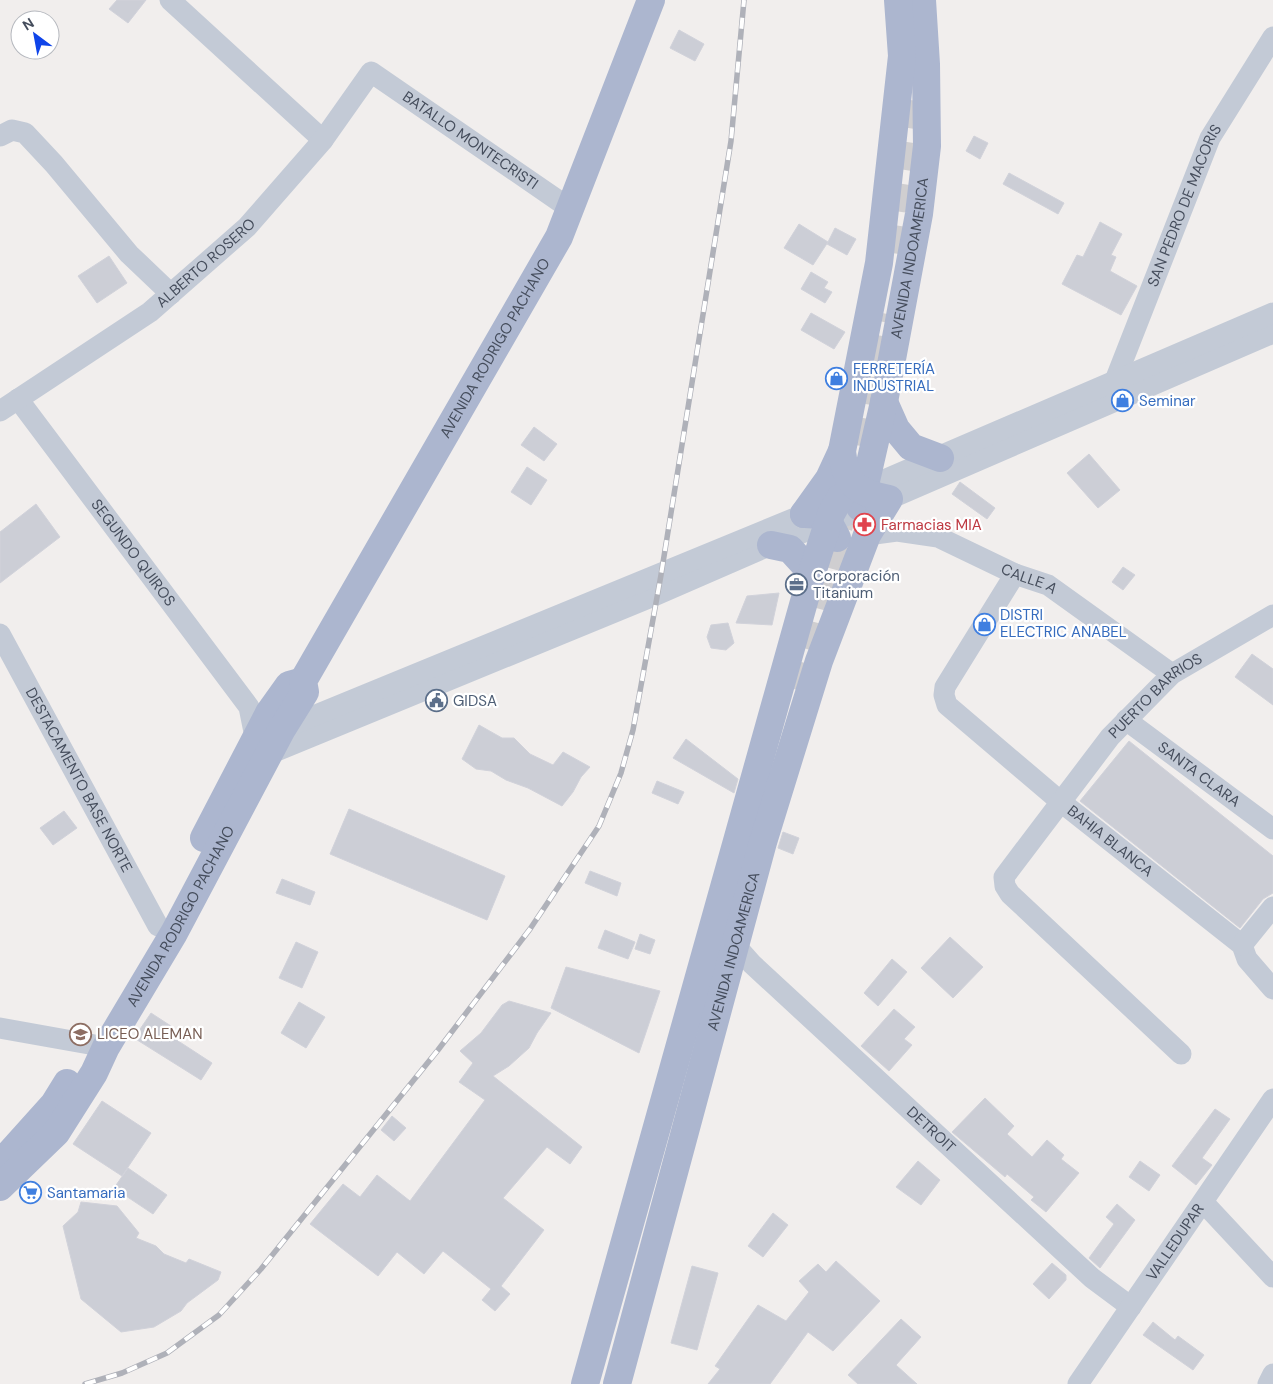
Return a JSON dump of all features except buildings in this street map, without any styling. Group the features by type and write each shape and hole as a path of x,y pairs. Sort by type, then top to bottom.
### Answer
{"main road":[{"name":"AVENIDA RODRIGO PACHANO","path":"0,1164 54,1104 99,1046 174,933 262,745 267,716 289,685 303,681 560,238 569,208 652,0"},
{"name":"AVENIDA INDOAMERICA","path":"857,508 847,476 842,451 879,264 902,56 898,0"},
{"name":"AVENIDA INDOAMERICA","path":"857,508 884,402 920,214 927,146 926,64 922,0"},
{"path":"884,402 896,429 911,447 940,458"},
{"path":"804,514 829,479 842,451"},
{"path":"857,508 890,499"},
{"path":"857,508 890,499"},
{"name":"AVENIDA INDOAMERICA","path":"584,1384 812,573 830,523 831,514 857,508"},
{"path":"844,596 857,508"},
{"path":"804,514 817,514 830,523"},
{"name":"AVENIDA INDOAMERICA","path":"617,1384 768,824 819,661 844,596 842,558 839,542 830,523"},
{"path":"771,545 790,549 812,573"},
{"name":"AVENIDA RODRIGO PACHANO","path":"0,1187 56,1133 94,1073 99,1046 158,926 262,745"}],"street":[{"path":"170,0 322,140"},
{"name":"SAN PEDRO DE MACORIS","path":"1114,383 1210,138 1273,37"},
{"name":"ALBERTO ROSERO","path":"0,411 150,312 246,227 322,140 371,72"},
{"name":"BATALLO MONTECRISTI","path":"371,72 569,208"},
{"path":"0,136 12,130 25,134 54,164 129,254 171,294"},
{"path":"267,716 661,575 804,514 857,508 940,458 1273,313"},
{"path":"890,499 1273,333"},
{"name":"SEGUNDO QUIROS","path":"18,399 267,716"},
{"name":"CALLE A","path":"857,508 897,531 938,537 1015,574 1048,585 1172,674"},
{"path":"262,745 656,595 771,545 830,523"},
{"name":"BAHIA BLANCA","path":"1015,574 945,686 944,695 948,705 1061,802 1242,945 1247,959 1273,989"},
{"name":"PUERTO BARRIOS","path":"1181,1054 1010,894 1005,886 1004,877 1126,720 1172,674 1273,615"},
{"name":"DESTACAMENTO BASE NORTE","path":"0,634 158,926"},
{"name":"SANTA CLARA","path":"1126,720 1273,829"},
{"path":"1242,945 1273,907"},
{"name":"DETROIT","path":"736,946 752,964 1092,1278 1131,1307"},
{"path":"0,1028 99,1046"},
{"name":"VALLEDUPAR","path":"1078,1384 1273,1099"},
{"path":"1203,1202 1273,1277"},
{"path":"1268,1384 1273,1374"}],"tunnel":[{"path":"892,253 918,81"},
{"path":"794,689 856,463 882,313"}],"railway":[{"path":"85,1384 122,1373 167,1353 219,1315 261,1269 438,1050 530,929 599,826 621,773 633,730 661,575 731,141 744,0"}],"place":[{"name":"FERRETERÍA INDUSTRIAL","path":"837,378"},
{"name":"Seminar","path":"1123,401"},
{"name":"Farmacias MIA","path":"865,525"},
{"name":"Corporación Titanium","path":"797,585"},
{"name":"DISTRI ELECTRIC ANABEL","path":"984,624"},
{"name":"GIDSA","path":"437,701"},
{"name":"LICEO ALEMAN","path":"81,1034"},
{"name":"Santamaria","path":"31,1193"}]}
